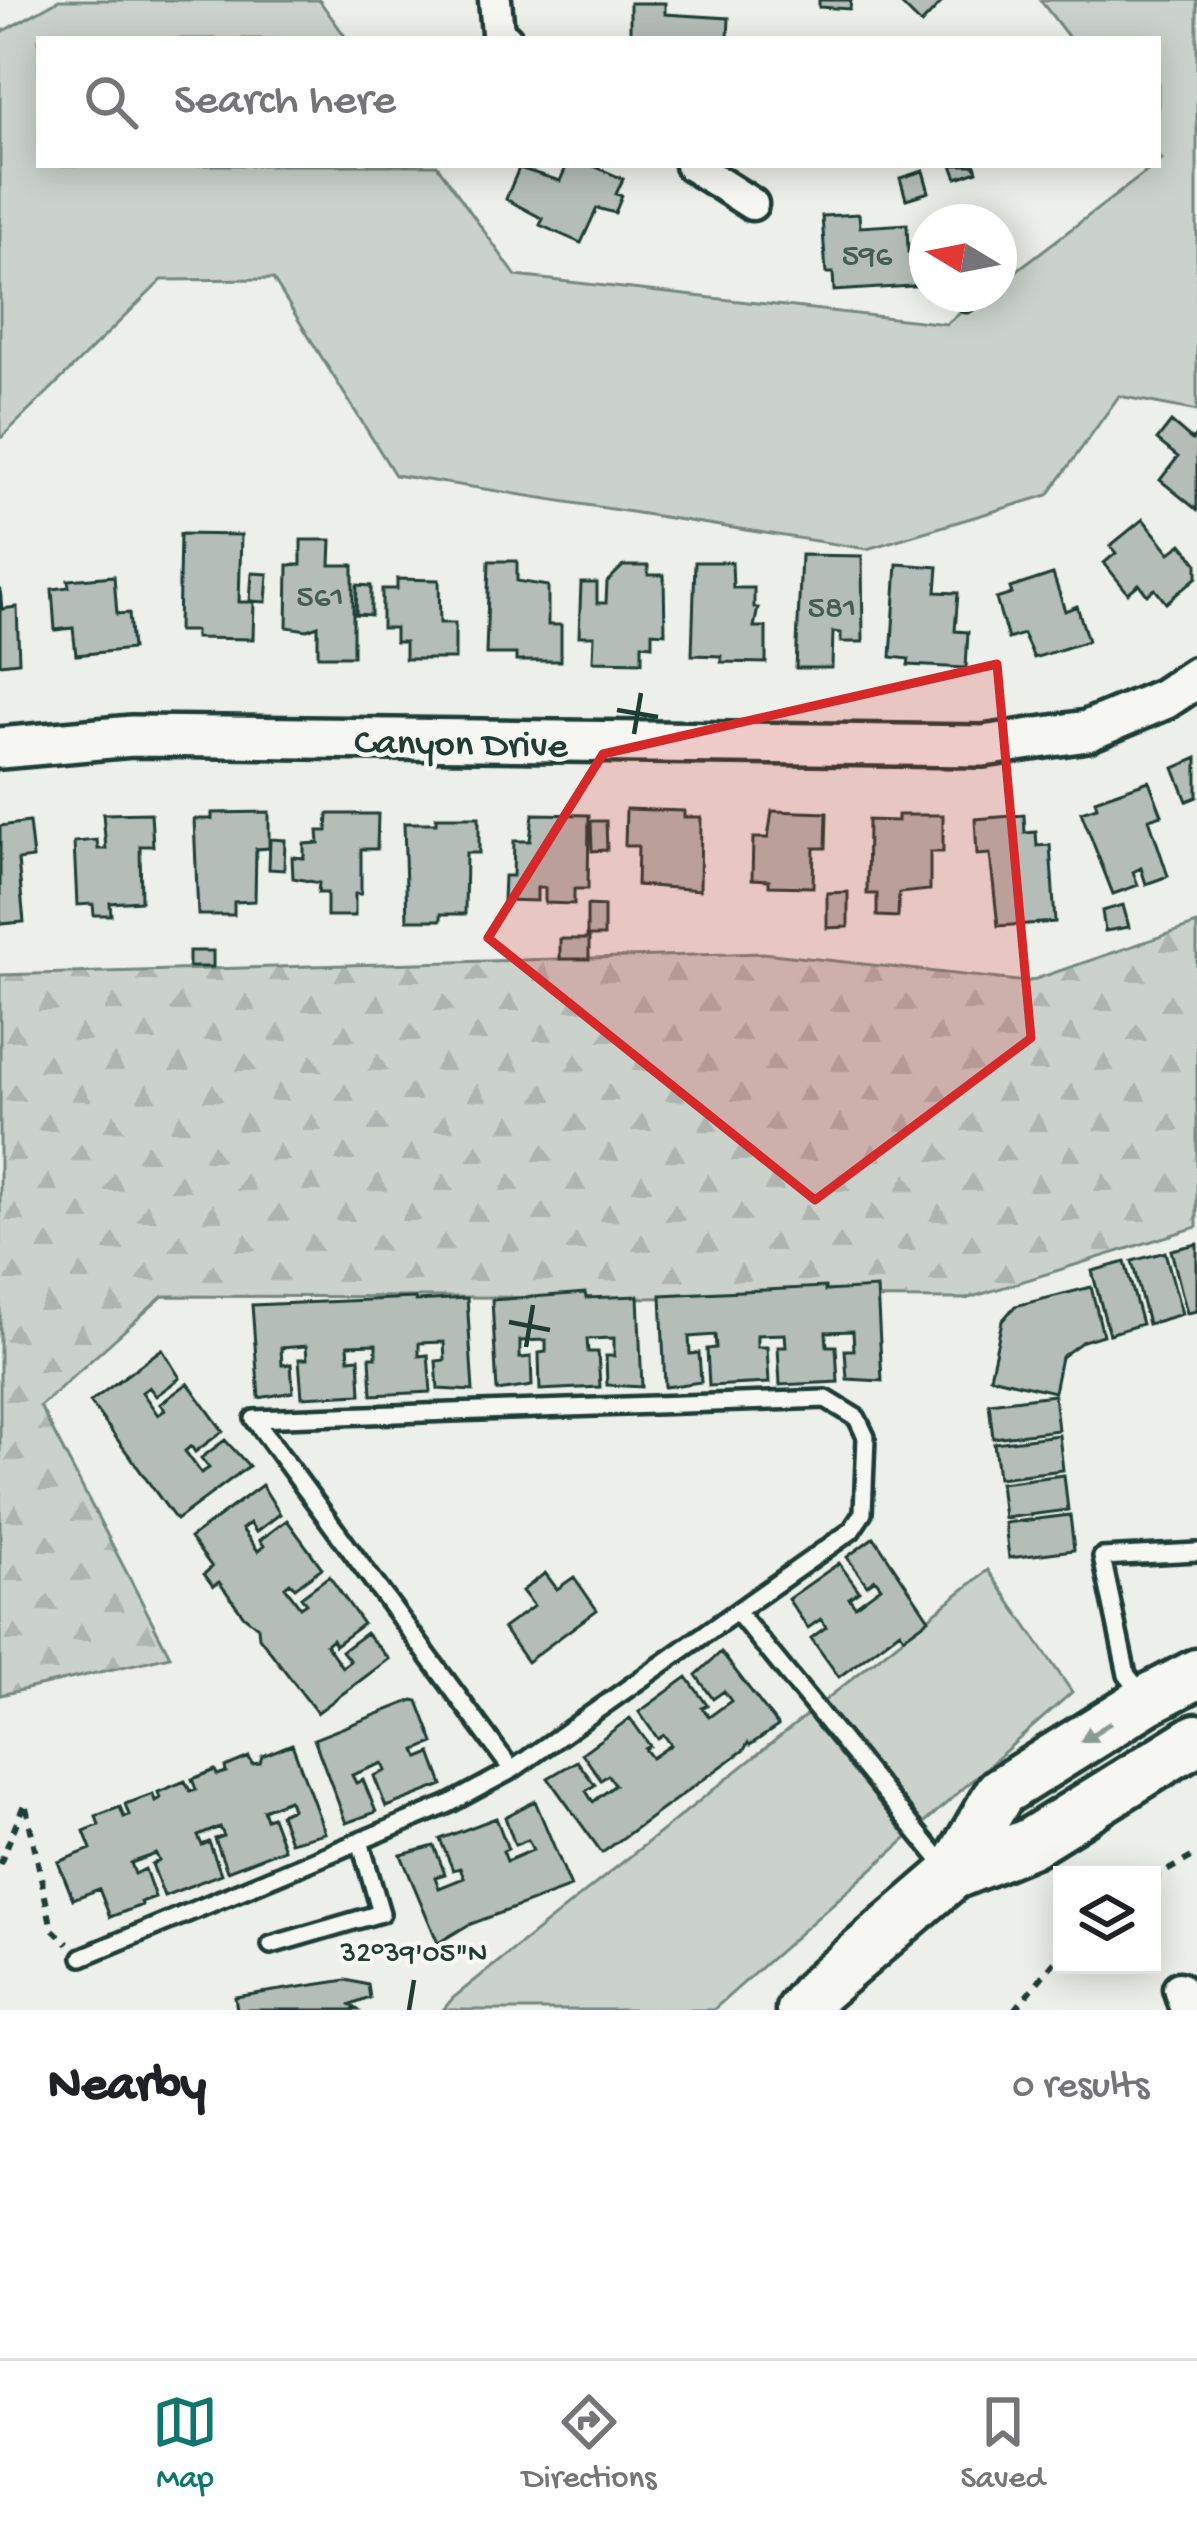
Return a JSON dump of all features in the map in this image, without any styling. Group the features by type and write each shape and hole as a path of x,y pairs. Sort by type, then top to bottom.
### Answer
{"main road":[{"path":"952,1875 1000,1792 1197,1674"},
{"path":"801,2010 815,1992 952,1875 1030,1843 1197,1739"}],"street":[{"path":"495,0 502,36"},
{"path":"697,168 752,204"},
{"name":"Canyon Drive","path":"0,748 132,736 982,746 1088,731 1165,699 1197,677"}],"lane":[{"path":"82,1957 449,1804 512,1770 851,1531 863,1513 866,1437 857,1418 826,1399 254,1419 512,1770"},
{"path":"1147,1700 1127,1675 1102,1558 1197,1552"},
{"path":"737,1612 952,1875"},
{"path":"271,1945 381,1913 361,1841"}],"path":[{"path":"0,1864 25,1802 52,1930 82,1957"},
{"path":"1161,1875 1197,1854"},
{"path":"1015,2010 1053,1963"}],"highlighted area":[{"path":"997,664 1031,1038 815,1200 488,938 603,754"}],"green space":[{"path":"59,0 319,0 345,36 36,36 36,168 439,168 516,276 946,324 962,312 1017,312 1017,270 1151,168 1161,168 1161,36 1068,36 1040,0 1197,0 1197,411 1119,396 1048,495 867,549 395,475 273,279 162,280 0,439 0,33"},
{"path":"1197,924 1197,1227 966,1299 163,1296 40,1406 170,1656 0,1695 0,975 763,953 1027,982"},
{"path":"988,1570 1072,1692 713,2010 443,2010 453,1998"}],"building":[{"path":"819,0 851,0 850,9 819,7"},
{"path":"897,0 944,0 921,24"},
{"path":"630,3 665,3 665,14 729,18 728,36 630,36"},
{"path":"519,168 560,181 566,168 598,168 623,179 615,213 597,208 581,243 540,225 543,219 506,199"},
{"path":"953,168 976,168 977,171 957,178"},
{"path":"923,171 929,192 906,199 900,178"},
{"path":"859,214 860,227 907,224 909,286 834,291 833,273 826,273 822,216"},
{"path":"1171,422 1192,440 1197,434 1197,510 1160,480 1178,457 1157,440"},
{"path":"1143,519 1170,553 1182,544 1197,563 1197,577 1166,603 1155,589 1147,595 1139,584 1128,593 1104,563 1116,553 1110,546"},
{"path":"180,534 241,535 239,602 254,602 253,639 195,638 195,631 178,631"},
{"path":"301,540 331,540 330,565 353,565 353,656 318,656 318,626 307,630 287,627 288,565 301,565"},
{"path":"801,555 862,556 863,642 841,642 841,633 833,632 832,668 796,668"},
{"path":"489,561 517,561 517,581 548,586 548,625 561,625 561,661 516,661 516,654 486,654"},
{"path":"695,562 732,562 733,588 754,588 754,608 758,608 754,627 766,627 766,663 721,662 721,656 692,655"},
{"path":"897,564 938,567 936,592 958,593 955,631 968,632 966,668 908,665 909,659 891,657"},
{"path":"623,566 648,566 648,575 664,575 665,633 652,632 652,645 642,644 642,662 593,661 594,636 579,636 581,583 597,583 597,603 606,603 607,582"},
{"path":"252,573 268,574 266,602 250,601"},
{"path":"1053,574 1065,611 1077,606 1088,641 1034,658 1023,634 1008,639 996,599 1012,594 1010,588"},
{"path":"114,576 117,614 129,613 132,649 76,655 73,628 55,630 52,589 69,587 68,580"},
{"path":"397,579 439,580 440,623 455,623 455,659 405,659 405,642 395,642 395,628 382,628 382,589 397,589"},
{"path":"357,585 371,586 371,615 356,614"},
{"path":"0,588 2,609 17,607 19,662 0,664"},
{"path":"1197,758 1197,797 1187,801 1174,768"},
{"path":"1149,781 1162,815 1149,819 1168,876 1146,884 1141,868 1133,872 1138,885 1113,894 1081,812 1097,807 1095,800"},
{"path":"626,809 684,811 684,817 701,817 700,890 637,885 638,846 625,846"},
{"path":"772,811 827,813 826,848 814,848 813,887 769,886 769,880 752,879 753,838 768,838"},
{"path":"269,812 269,848 256,849 255,901 234,902 234,915 198,915 194,819 212,819 212,813"},
{"path":"151,813 153,846 140,846 141,901 110,903 111,915 94,915 93,904 77,905 74,842 97,840 98,849 106,849 103,814"},
{"path":"328,814 378,814 377,849 361,849 361,894 355,894 355,916 327,916 327,893 318,893 319,883 293,878 292,857 304,858 304,844 319,843 318,831 327,831"},
{"path":"533,814 589,815 588,889 574,889 574,904 545,903 545,888 537,888 537,901 503,900 504,876 513,876 514,841 530,841"},
{"path":"898,815 943,815 943,852 930,852 930,890 899,893 898,917 877,916 877,894 867,894 868,820 898,821"},
{"path":"1024,815 1025,833 1036,832 1037,846 1050,845 1055,922 998,926 990,854 977,855 975,819"},
{"path":"436,817 479,817 479,853 466,853 465,914 407,920 404,823 436,823"},
{"path":"591,821 606,821 607,850 592,851"},
{"path":"29,822 33,858 18,860 24,922 0,924 0,826"},
{"path":"270,839 285,840 284,870 269,869"},
{"path":"848,892 848,927 827,928 827,893"},
{"path":"587,905 604,906 604,936 587,936"},
{"path":"1123,905 1129,927 1105,931 1102,911"},
{"path":"560,939 589,939 589,959 560,959"},
{"path":"189,951 213,951 213,967 189,967"},
{"path":"1197,1244 1197,1311 1187,1313 1171,1250"},
{"path":"1165,1252 1182,1314 1148,1324 1132,1261"},
{"path":"1125,1262 1142,1324 1109,1334 1092,1271"},
{"path":"825,1287 825,1291 877,1288 882,1381 847,1379 845,1350 854,1350 853,1331 826,1332 827,1346 836,1346 838,1382 780,1385 778,1347 786,1347 785,1334 757,1335 757,1347 767,1347 769,1383 709,1386 707,1349 716,1348 715,1335 689,1337 690,1354 699,1353 701,1382 665,1387 661,1295"},
{"path":"1091,1287 1103,1335 1083,1341 1061,1357 1054,1392 990,1377 1002,1321 1015,1306"},
{"path":"585,1293 586,1298 638,1296 642,1387 607,1385 606,1356 614,1356 614,1338 587,1339 588,1352 598,1352 600,1387 540,1390 539,1353 546,1352 546,1340 520,1341 520,1358 531,1357 532,1386 497,1391 492,1300"},
{"path":"467,1298 473,1391 438,1389 436,1361 445,1360 444,1342 419,1343 419,1356 428,1355 431,1392 372,1395 370,1357 376,1357 376,1344 348,1345 349,1359 359,1358 361,1394 302,1397 299,1359 307,1359 306,1346 281,1348 282,1365 291,1364 293,1392 259,1398 252,1305"},
{"path":"162,1349 180,1378 156,1396 149,1387 142,1392 158,1415 165,1410 160,1404 188,1383 223,1431 195,1452 191,1446 185,1451 201,1473 209,1468 201,1458 225,1440 249,1466 176,1520 90,1402"},
{"path":"1054,1395 1058,1430 993,1438 989,1403"},
{"path":"1059,1435 1063,1470 998,1478 994,1443"},
{"path":"1064,1475 1068,1510 1004,1518 1000,1483"},
{"path":"262,1485 280,1514 256,1532 250,1523 242,1529 258,1551 264,1546 260,1540 287,1520 322,1568 295,1588 290,1583 285,1587 300,1607 306,1603 301,1597 329,1576 363,1624 335,1645 332,1639 326,1644 342,1667 350,1661 342,1651 366,1633 389,1659 317,1713 259,1637 258,1627 219,1582 213,1586 204,1574 212,1567 190,1538"},
{"path":"1070,1515 1074,1550 1009,1558 1005,1523"},
{"path":"874,1537 929,1619 904,1637 900,1631 839,1677 811,1638 826,1627 821,1619 808,1628 788,1599 839,1563 859,1591 849,1598 855,1606 881,1587 875,1579 867,1585 847,1557"},
{"path":"545,1573 557,1589 574,1577 597,1610 527,1662 503,1628 534,1606 522,1591"},
{"path":"721,1652 778,1726 748,1743 602,1853 548,1778 577,1761 595,1785 586,1791 593,1802 615,1785 608,1775 601,1780 582,1753 630,1718 650,1746 645,1749 652,1758 671,1745 664,1735 658,1739 639,1712 687,1677 707,1705 702,1708 709,1717 731,1701 724,1691 713,1699 696,1675"},
{"path":"418,1701 434,1743 416,1750 419,1758 431,1753 443,1785 386,1807 374,1776 386,1771 383,1763 352,1775 356,1783 363,1780 376,1812 346,1823 314,1739"},
{"path":"292,1744 325,1833 290,1842 280,1814 292,1809 289,1800 263,1810 266,1819 272,1817 284,1849 227,1871 215,1839 224,1836 220,1827 198,1836 202,1845 209,1842 221,1874 164,1896 152,1864 159,1861 156,1854 131,1863 135,1874 145,1869 155,1897 142,1905 110,1917 99,1889 73,1899 58,1862 91,1849 84,1831 99,1825 96,1816 120,1807 124,1817 129,1815 125,1804 153,1794 155,1801 160,1798 158,1792 185,1781 190,1791 196,1789 192,1779 215,1770 217,1775 226,1772 225,1767 249,1757 252,1764 260,1763 262,1756"},
{"path":"535,1801 571,1887 468,1925 438,1943 401,1855 434,1846 445,1874 435,1877 439,1888 464,1878 460,1868 453,1870 440,1839 496,1818 508,1849 503,1851 507,1861 533,1850 528,1840 515,1845 505,1817"},
{"path":"346,1980 368,1985 370,1998 351,2005 358,2010 237,2010 235,1997"}]}
